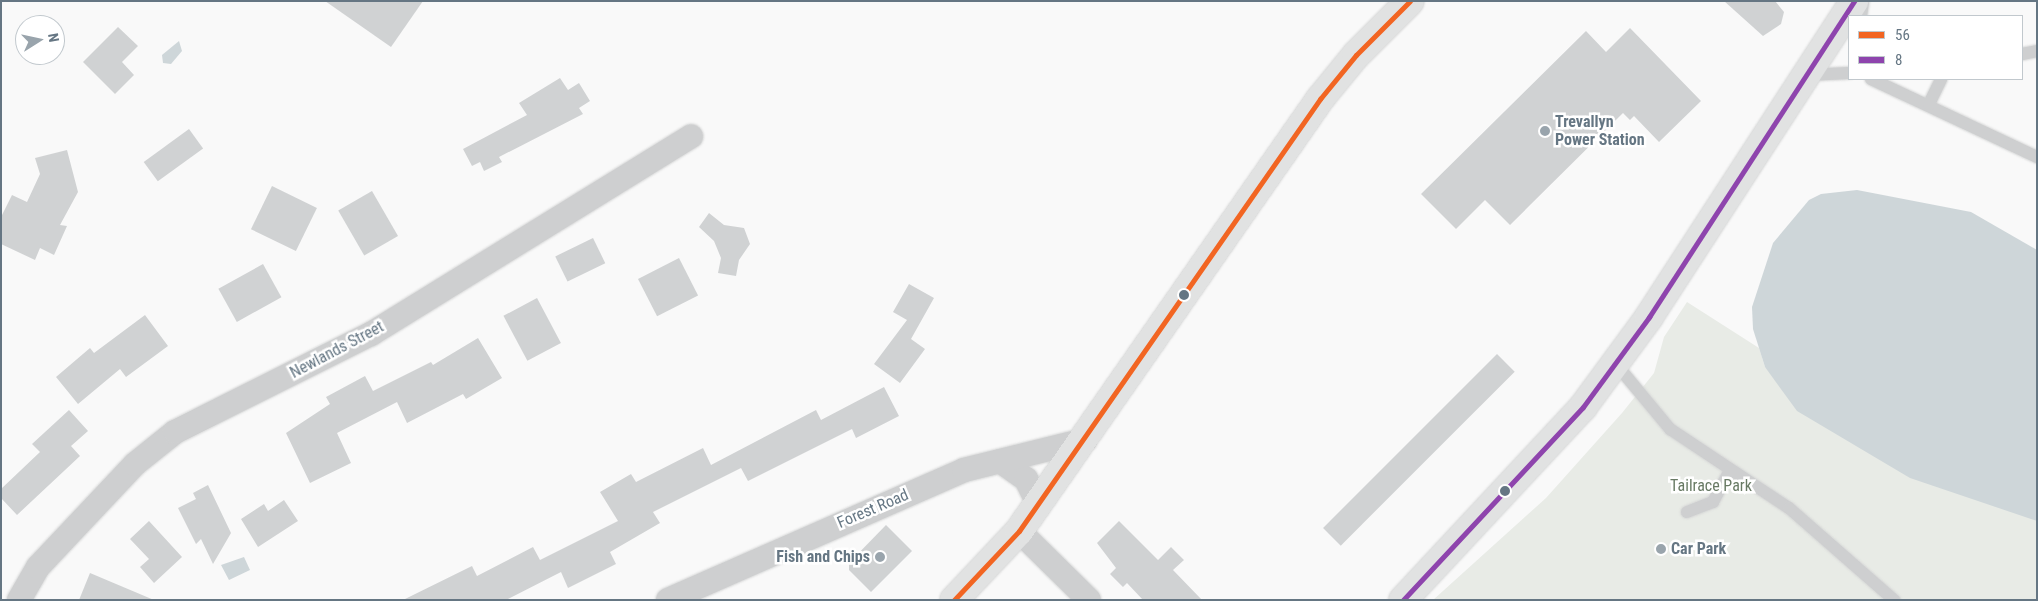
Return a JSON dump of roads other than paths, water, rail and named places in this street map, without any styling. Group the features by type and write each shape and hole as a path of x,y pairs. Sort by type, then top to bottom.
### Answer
{"highway":[{"path":"954,600 1019,531 1085,440 1320,99 1356,54 1410,1"},
{"path":"1403,600 1549,449 1616,364 1854,1"}],"street":[{"name":"Newlands Street","path":"19,600 38,567 136,464 175,432 371,334 691,136"},
{"name":"Forest Road","path":"668,600 869,510 964,470 1085,440"},
{"path":"1000,461 1026,480 1038,504"},
{"path":"1019,531 1089,600"}],"lane":[{"path":"1861,15 1863,1"},
{"path":"2023,54 2037,51"},
{"path":"1805,75 1848,72"},
{"path":"1876,80 2037,157"},
{"path":"1929,104 1941,80"},
{"path":"1616,364 1670,428 1789,508 1894,600"},
{"path":"1687,512 1712,502 1730,470"}],"place":[{"name":"Trevallyn Power Station","path":"1545,131"},
{"name":"Car Park","path":"1661,549"},
{"name":"Fish and Chips","path":"880,557"}],"park label":[{"name":"Tailrace Park","path":"1711,486"}]}
